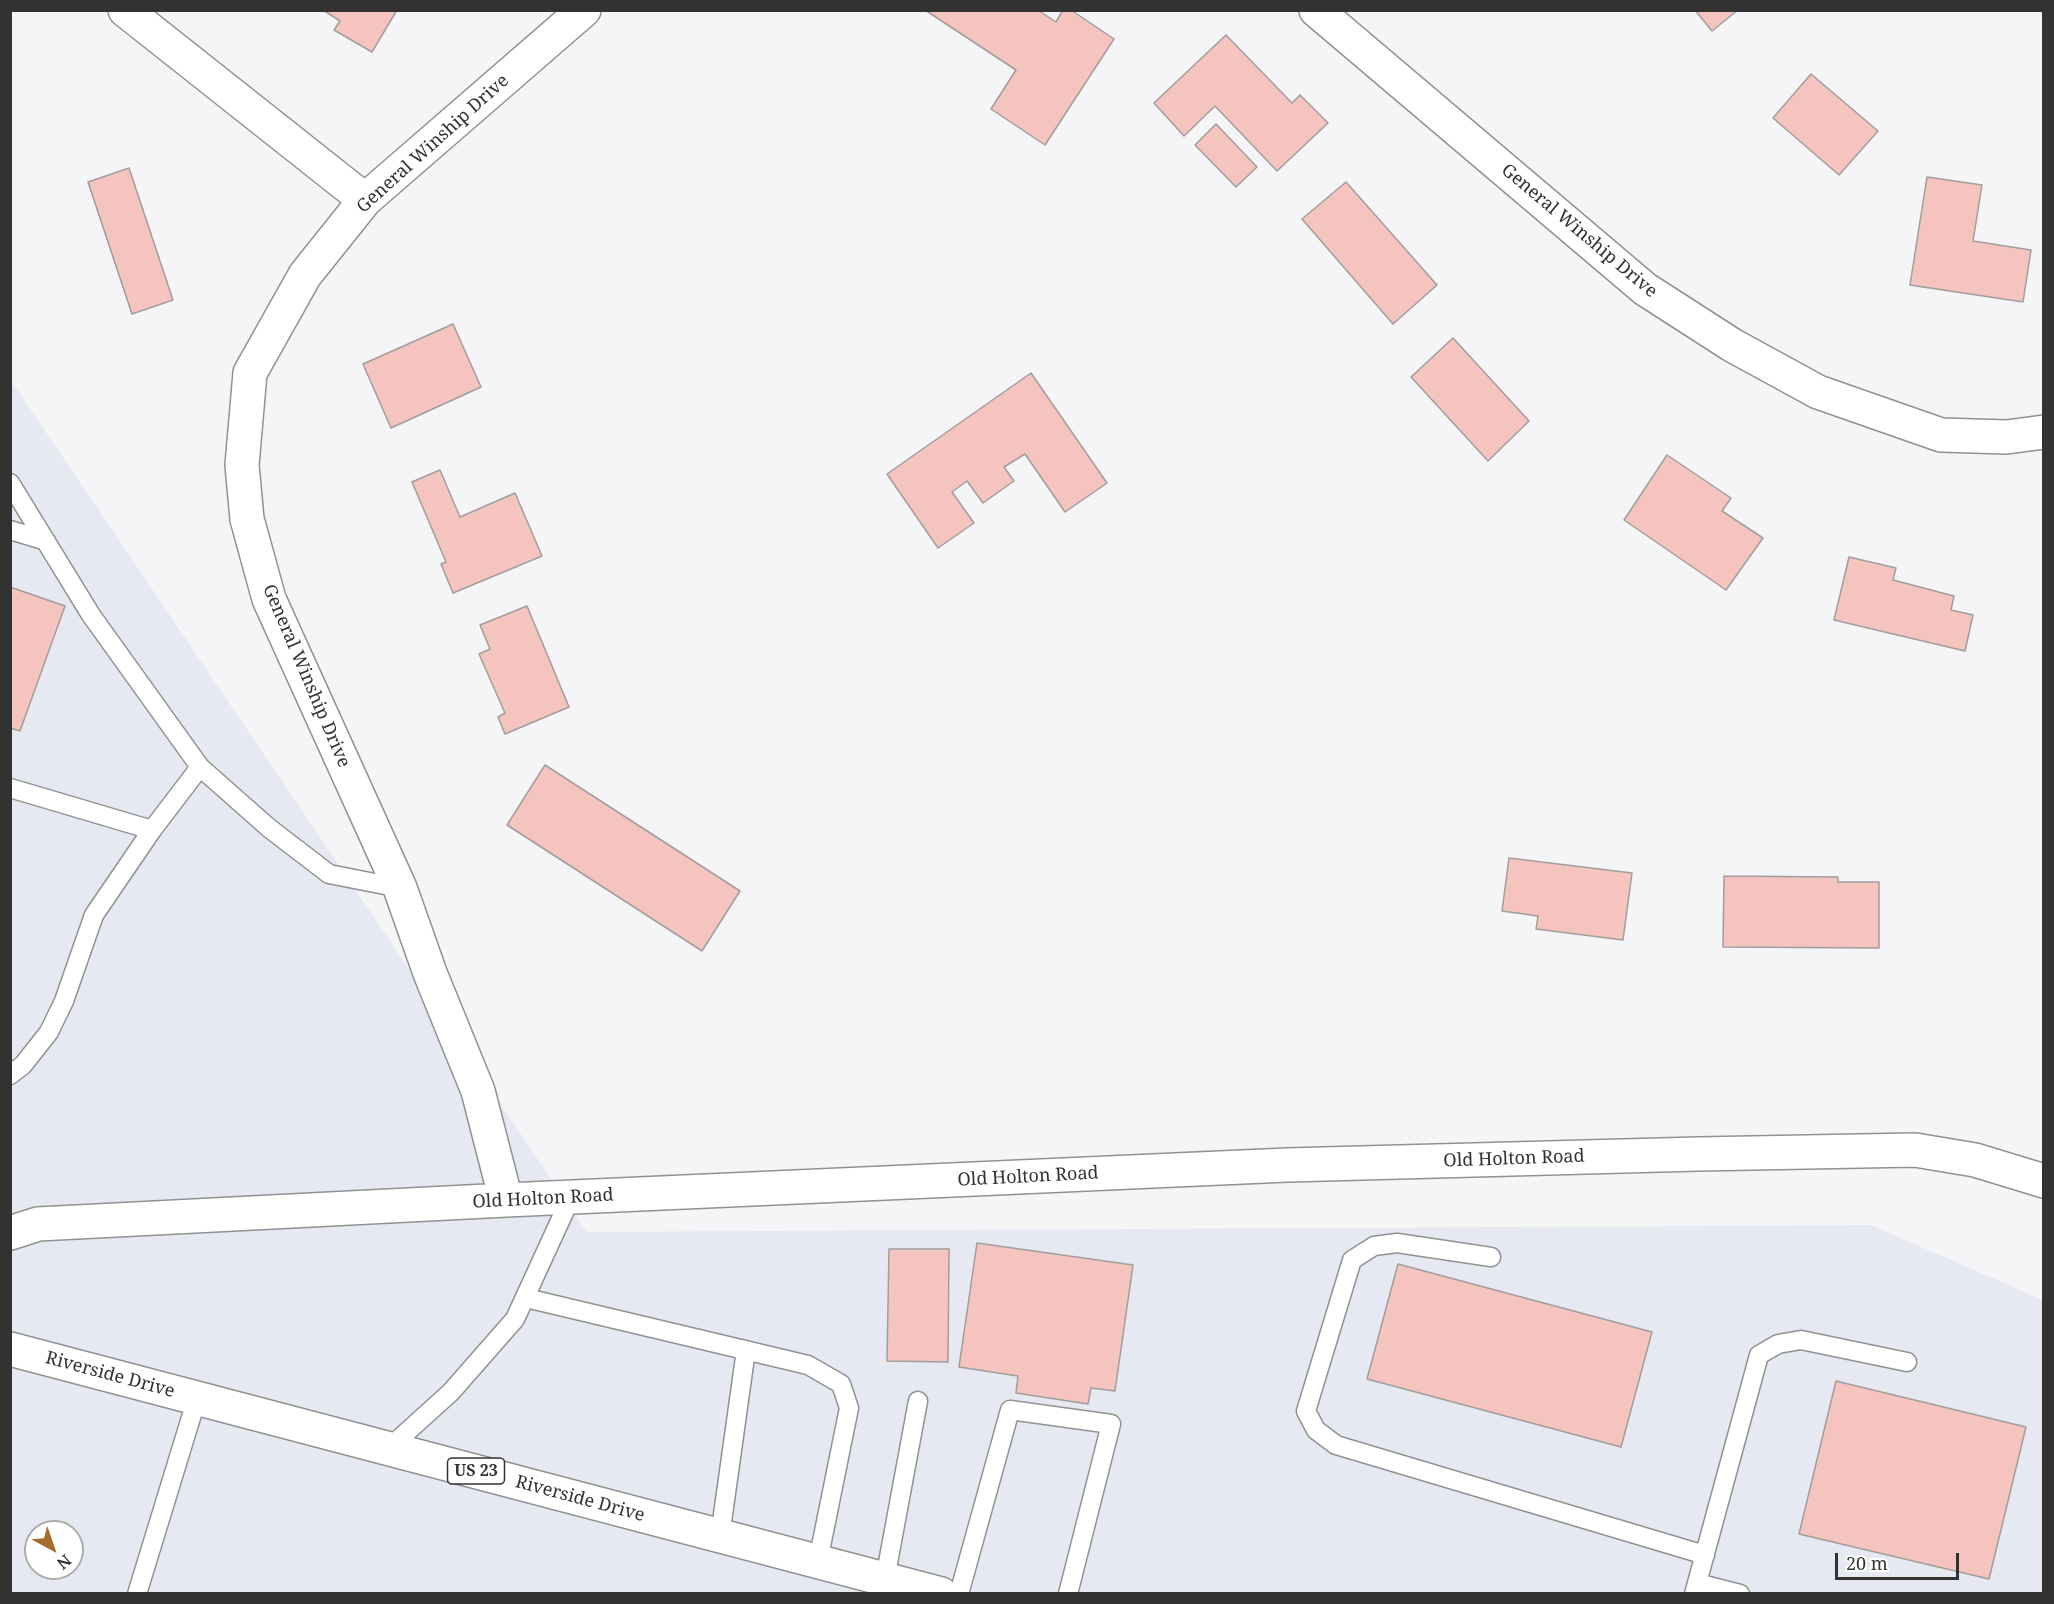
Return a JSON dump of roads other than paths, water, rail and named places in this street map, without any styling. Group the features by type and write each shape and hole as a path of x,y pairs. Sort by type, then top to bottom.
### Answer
{"street":[{"path":"125,10 365,200"},
{"name":"General Winship Drive","path":"506,1200 478,1091 430,973 400,888 269,599 247,519 242,465 250,373 305,275 365,200 584,10"},
{"name":"General Winship Drive","path":"1316,10 1645,289 1732,345 1818,392 1941,435 2007,437 2043,432"},
{"name":"Old Holton Road","path":"10,1233 38,1224 506,1200 1287,1165 1915,1150 1975,1160 2043,1181"},
{"name":"Riverside Drive","path":"10,1349 941,1593"}],"lane":[{"path":"10,483 91,615 200,767 269,828 329,874 400,888"},
{"path":"10,530 46,541"},
{"path":"10,1075 23,1065 49,1032 64,1001 94,915 152,830 200,767"},
{"path":"10,788 152,830"},
{"path":"388,1449 451,1392 515,1320 571,1197"},
{"path":"1491,1257 1397,1244 1374,1246 1352,1260 1306,1411 1316,1430 1335,1446 1705,1555"},
{"path":"526,1298 808,1365 841,1384 849,1408 818,1561"},
{"path":"1740,1593 1696,1588 1759,1355 1778,1344 1801,1340 1907,1362"},
{"path":"720,1536 746,1350"},
{"path":"137,1593 197,1398"},
{"path":"885,1579 918,1401"},
{"path":"959,1593 1010,1410 1110,1424 1068,1593"}]}
